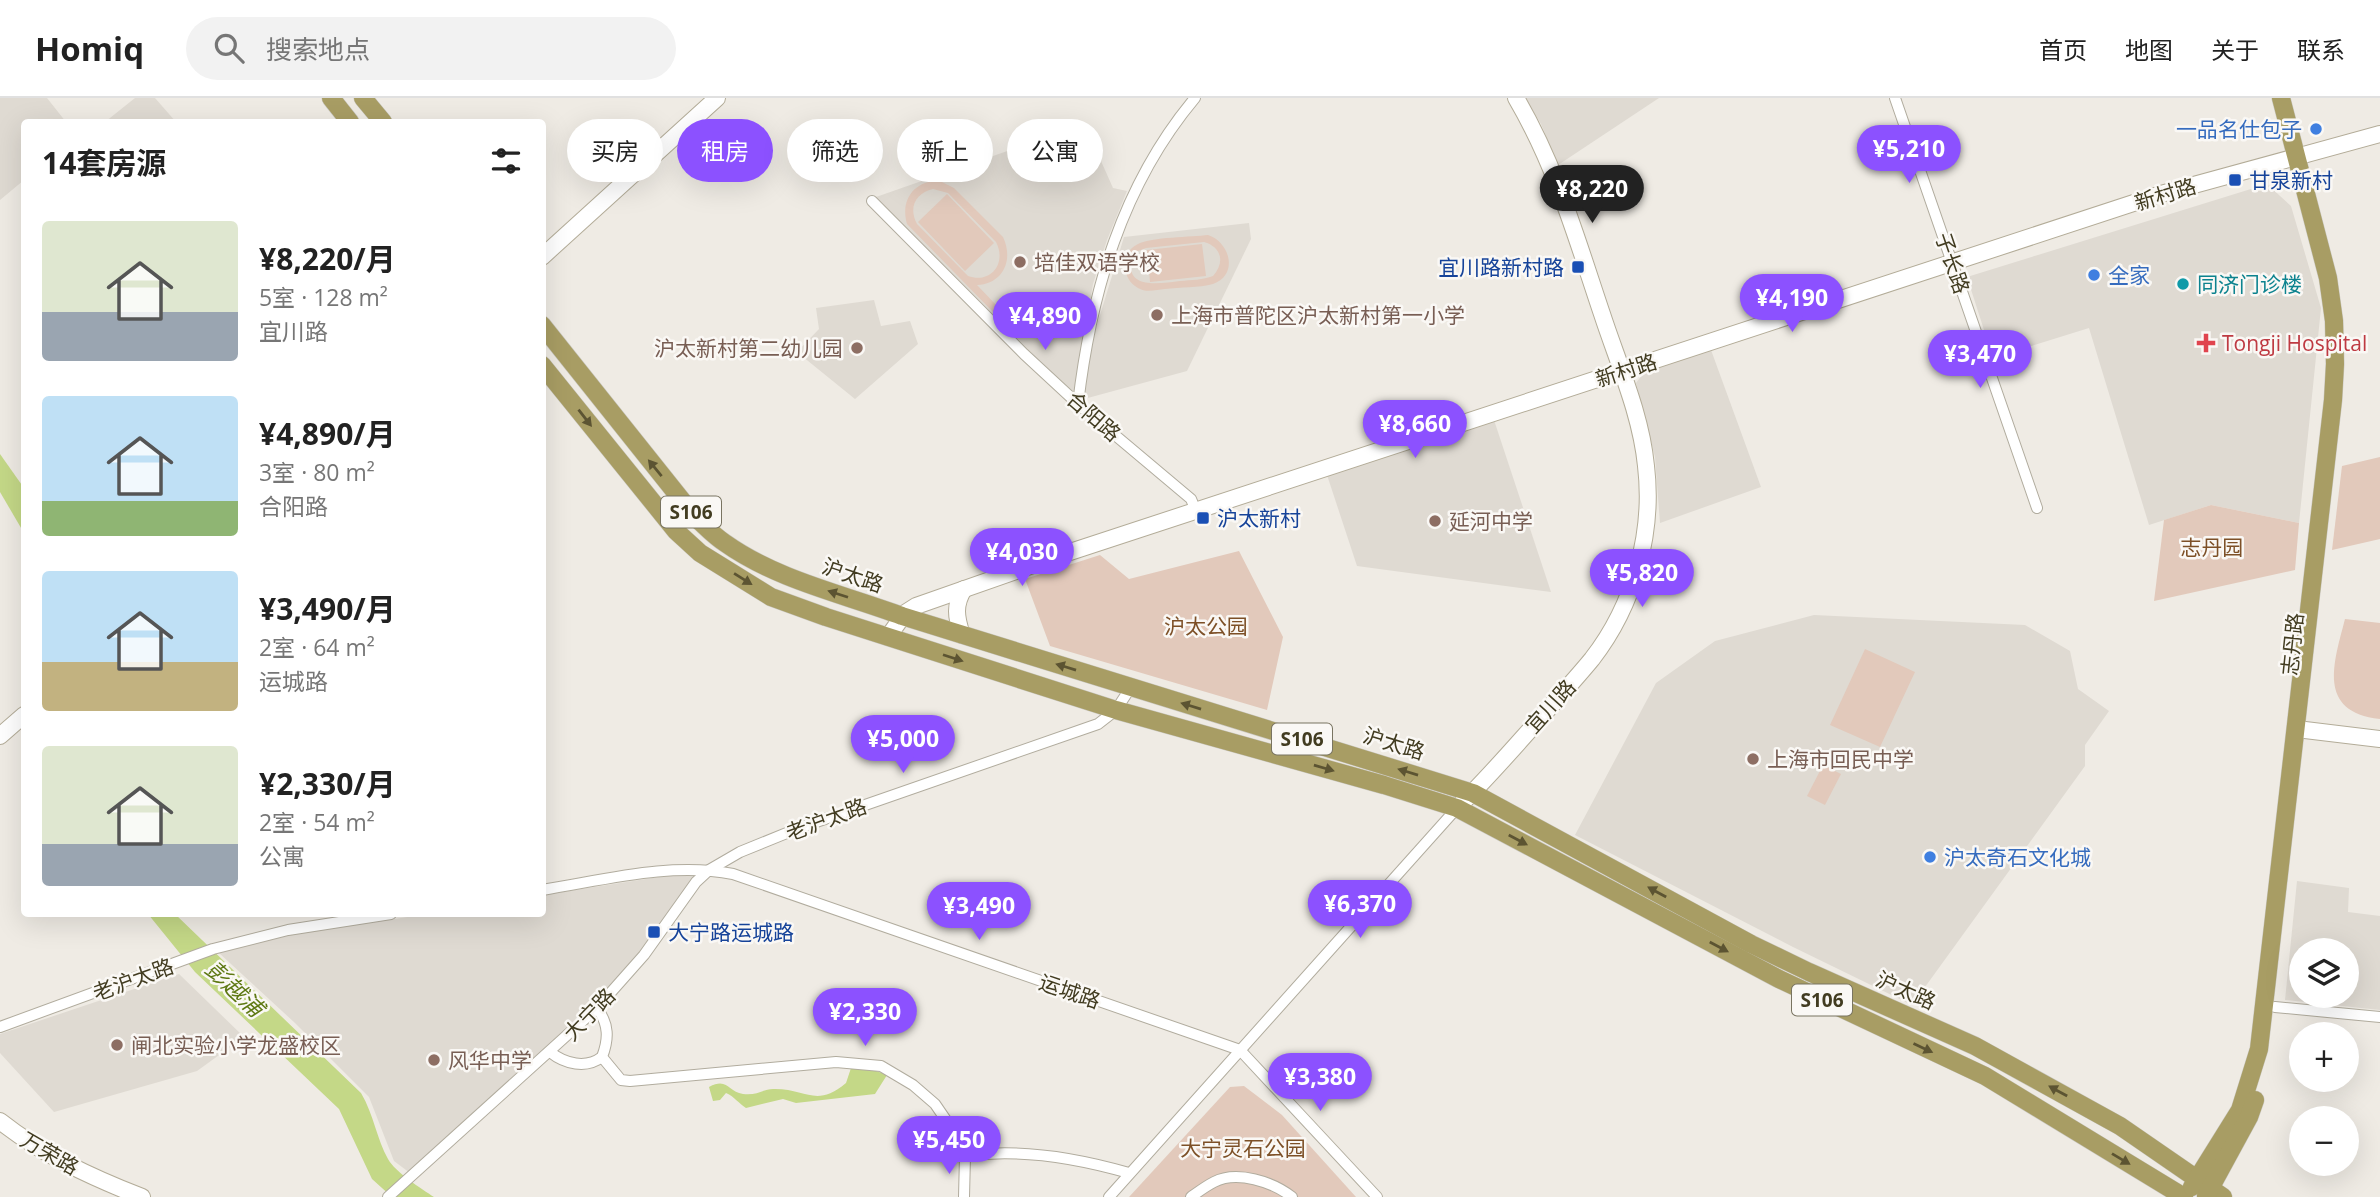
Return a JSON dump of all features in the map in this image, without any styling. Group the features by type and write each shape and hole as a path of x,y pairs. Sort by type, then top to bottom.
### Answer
{"main road":[{"path":"331,98 348,119"},
{"path":"363,98 380,119"},
{"path":"546,253 717,98"},
{"name":"宜川路","path":"1457,808 1592,658 1613,627 1634,578 1646,531 1647,478 1643,446 1621,372 1565,203 1539,142 1516,98"},
{"name":"志丹路","path":"2281,98 2301,155"},
{"name":"志丹路","path":"2210,1190 2249,1117 2270,1050 2333,400 2334,321 2328,278 2290,98"},
{"name":"新村路","path":"888,637 902,616 916,606 964,589 2161,194 2380,134"},
{"name":"沪太路","path":"546,330 696,518 724,543 766,566 810,585 961,635 1473,793 1786,961 1975,1046 2120,1126 2210,1190"},
{"name":"沪太路","path":"546,370 676,531 700,553 771,597 1116,710 1457,808 1779,979 1985,1076 2184,1197"},
{"path":"961,635 956,618 957,600 964,589"},
{"path":"0,736 21,718"},
{"path":"2300,729 2380,739"},
{"name":"志丹路","path":"2210,1190 2259,1049 2300,729"},
{"name":"万荣路","path":"0,1121 24,1140 58,1160 142,1197"},
{"name":"万荣路","path":"0,1134 52,1169 114,1197"},
{"path":"2184,1197 2210,1190"}],"street":[{"path":"1078,404 1090,327 1111,246 1155,153 1195,98"},
{"name":"子长路","path":"1895,98 2037,508"},
{"name":"合阳路","path":"872,201 1024,354 1078,404 1191,499 1196,511"},
{"name":"老沪太路","path":"546,889 678,869 709,870 762,842 1098,724 1116,710 1131,687"},
{"name":"宜川路","path":"1109,1197 1457,808"},
{"name":"大宁路","path":"388,1197 597,1008 644,955 696,882 709,870"},
{"name":"运城路","path":"709,870 745,877 1240,1050 1377,1197"},
{"name":"老沪太路","path":"0,1027 213,949 288,930 372,917"},
{"path":"2275,1007 2380,1017"},
{"path":"550,1052 567,1062 594,1063 602,1057 607,1023 597,1008"},
{"path":"602,1057 621,1080 630,1081 836,1062 881,1066 913,1085 935,1104 948,1123 965,1156 964,1197"},
{"path":"965,1156 983,1153 1056,1156 1087,1161 1129,1173"},
{"path":"1191,1197 1216,1180 1240,1177 1263,1183 1292,1197"}],"shaded area":[{"path":"0,98 47,98 64,119 21,119 21,182 0,200"},
{"path":"135,98 155,98 173,119 109,119"},
{"path":"1525,98 1659,98 1558,165 1541,124"},
{"name":"培佳双语学校","path":"1007,151 1007,182 1103,182 1103,166 1113,188 1127,191 1093,284 1075,393 1025,348 876,197 919,182 993,182 993,156"},
{"name":"Tongji Hospital","path":"2267,184 2291,206 2321,308 2299,523 2211,505 2149,525 2089,328 1993,358 1967,277"},
{"name":"上海市普陀区沪太新村第一小学","path":"1249,223 1251,239 1187,371 1084,399 1089,356 1124,237"},
{"name":"沪太新村第二幼儿园","path":"874,300 881,326 910,321 918,344 855,399 797,352 819,329 816,308"},
{"path":"1711,350 1761,487 1660,523 1655,457 1636,383 1645,371"},
{"name":"延河中学","path":"1494,420 1551,592 1357,566 1327,475"},
{"path":"1814,615 2025,625 2070,651 2078,689 2109,711 2085,745 2085,766 1912,1005 1575,835 1656,683 1715,641"},
{"name":"风华中学","path":"678,874 699,874 639,954 580,1020 410,1173 394,1161 369,1097 295,1023 219,953 290,935 407,917 546,917 546,895"},
{"path":"2297,881 2349,888 2348,912 2380,916 2380,1010 2359,1008 2359,938 2291,938"},
{"path":"2289,960 2289,1000 2285,1000"},
{"name":"闸北实验小学龙盛校区","path":"179,974 244,1037 197,1071 54,1112 0,1053 0,1034"}],"green space":[{"path":"942,182 954,188 1003,237 1007,254 1004,269 994,280 977,285 999,308 994,313 907,224 905,215 908,200 911,193 923,184","holes":["933,189 948,193 996,242 1000,257 995,270 984,277 968,276 917,224 913,212 915,202 922,194"]},
{"path":"947,194 994,243 965,271 918,222"},
{"path":"1208,235 1222,244 1226,251 1229,266 1221,280 1202,286 1148,291 1141,290 1128,278 1126,259 1132,248 1138,244","holes":["1204,242 1210,244 1220,256 1219,266 1213,276 1154,283 1146,283 1133,276 1132,258 1138,251"]},
{"path":"1202,244 1206,276 1150,282 1147,250"},
{"path":"2380,457 2380,539 2332,550 2342,466"},
{"name":"志丹园","path":"2211,505 2299,523 2295,570 2154,601 2164,520"},
{"name":"沪太公园","path":"1239,551 1283,637 1267,710 1050,646 1025,579 1100,555 1129,579"},
{"path":"2345,619 2380,623 2380,719 2360,714 2346,706 2338,696 2334,668"},
{"path":"1865,649 1915,672 1880,747 1830,725"},
{"path":"1823,765 1841,774 1825,805 1807,796"},
{"name":"大宁灵石公园","path":"1244,1086 1282,1115 1356,1197 1129,1197 1230,1087"}],"water":[{"path":"0,454 21,484 21,528 0,492"},
{"name":"彭越浦","path":"150,917 178,917 361,1093 391,1164 434,1197 392,1197 372,1179 339,1109 195,972"},
{"path":"851,1068 868,1068 887,1075 875,1094 796,1103 783,1099 746,1108 726,1093 720,1100 713,1101 709,1087 724,1084 743,1094 775,1089 819,1096 846,1083"}],"place":[{"name":"一品名仕包子","path":"2316,129"},
{"name":"甘泉新村","path":"2235,180"},
{"name":"培佳双语学校","path":"1020,262"},
{"name":"宜川路新村路","path":"1578,267"},
{"name":"全家","path":"2094,275"},
{"name":"同济门诊楼","path":"2183,284"},
{"name":"上海市普陀区沪太新村第一小学","path":"1157,315"},
{"name":"Tongji Hospital","path":"2206,343"},
{"name":"沪太新村第二幼儿园","path":"857,348"},
{"name":"沪太新村","path":"1203,518"},
{"name":"延河中学","path":"1435,521"},
{"name":"上海市回民中学","path":"1753,759"},
{"name":"沪太奇石文化城","path":"1930,857"},
{"name":"大宁路运城路","path":"654,932"},
{"name":"闸北实验小学龙盛校区","path":"117,1045"},
{"name":"风华中学","path":"434,1060"}]}
